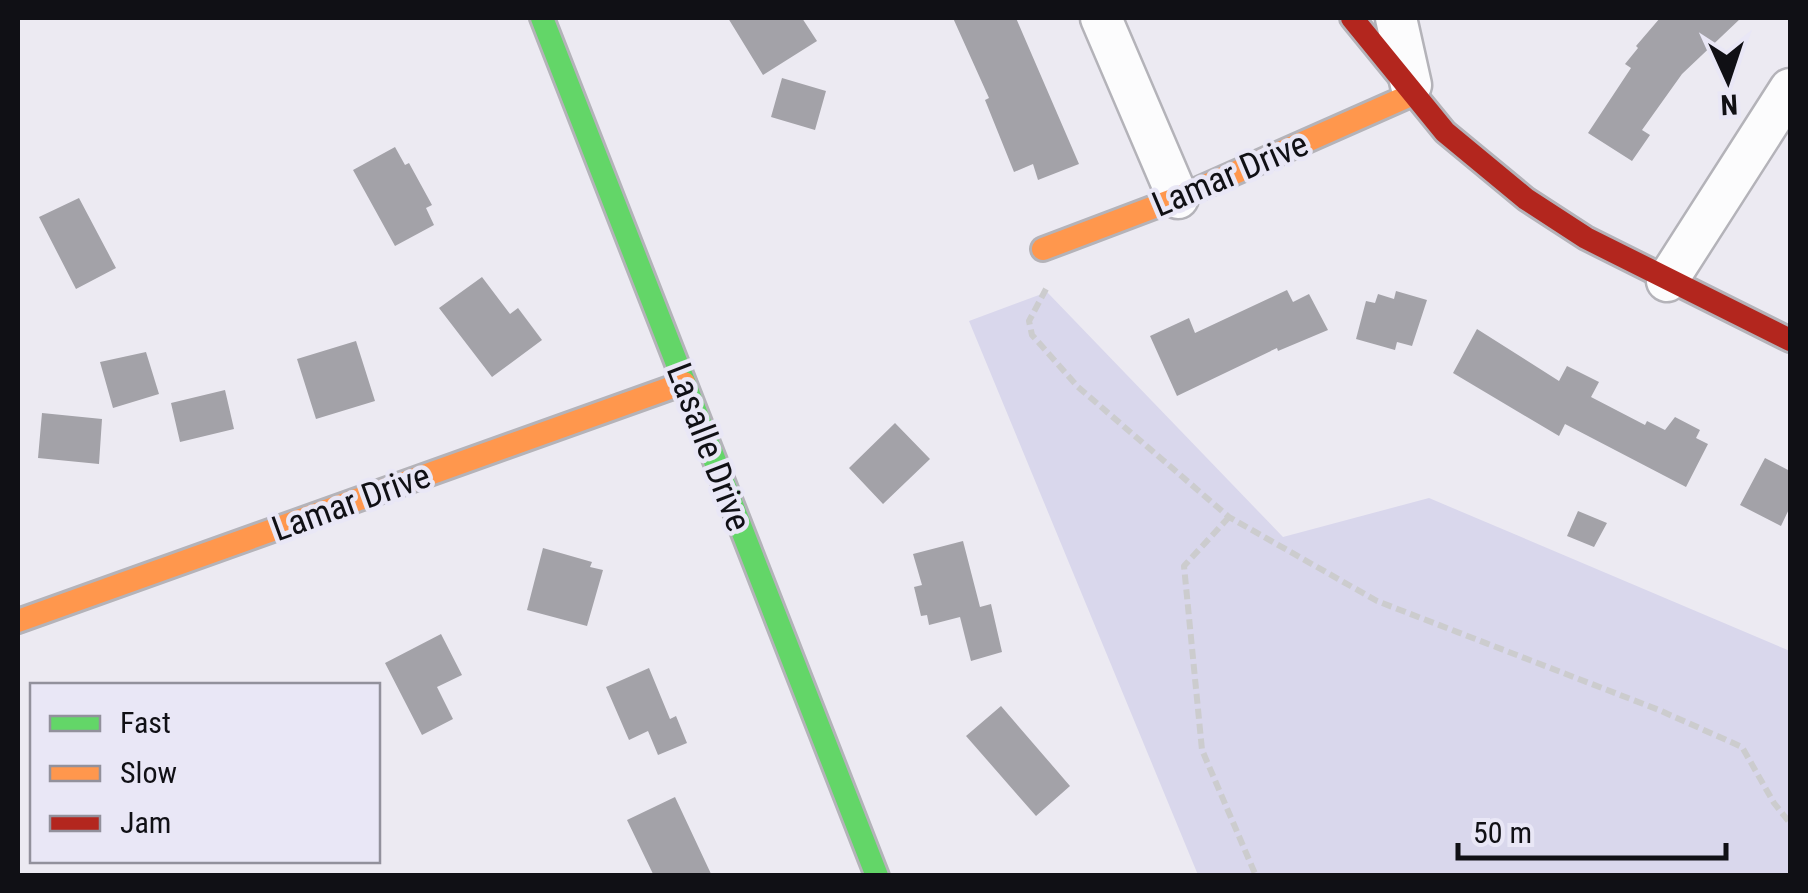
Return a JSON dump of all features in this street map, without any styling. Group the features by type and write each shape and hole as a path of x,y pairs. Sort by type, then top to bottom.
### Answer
{"street":[{"name":"Lasalle Drive","path":"542,18 877,876"},
{"path":"1102,18 1178,198"},
{"path":"1352,18 1445,132 1526,199 1586,238 1667,282 1790,340"},
{"path":"1396,18 1414,94"},
{"path":"1667,282 1790,90"},
{"name":"Lamar Drive","path":"1044,249 1178,198 1414,94"},
{"name":"Lamar Drive","path":"18,621 684,383"}],"path":[{"path":"1044,249 1046,292 1029,321 1032,335 1078,387 1229,516 1377,601 1659,710 1742,747 1790,824"},
{"path":"1229,516 1184,566 1202,750 1256,876"}],"shaded area":[{"path":"1047,292 1283,537 1429,498 1790,651 1790,875 1198,875 969,321"}],"building":[{"path":"728,18 802,18 817,41 763,75"},
{"path":"953,18 1016,18 1079,164 1038,180 1033,164 1014,172 985,100 989,98"},
{"path":"1660,18 1741,18 1682,74 1642,130 1650,135 1632,161 1588,133 1631,68 1625,64 1636,46"},
{"path":"782,78 826,91 815,130 771,117"},
{"path":"395,147 405,165 409,163 432,205 426,208 434,225 395,246 353,170"},
{"path":"79,198 116,268 76,289 39,217"},
{"path":"482,277 510,314 518,308 542,340 492,377 439,308"},
{"path":"1287,290 1293,302 1309,294 1328,330 1278,351 1277,348 1177,396 1150,336 1189,318 1195,333"},
{"path":"1396,291 1427,300 1412,346 1397,342 1395,350 1356,339 1366,301 1375,303 1378,294 1394,299"},
{"path":"1477,329 1559,381 1567,366 1599,382 1591,397 1645,425 1647,421 1665,430 1675,417 1700,430 1696,438 1708,444 1686,487 1565,424 1559,436 1453,373"},
{"path":"356,341 375,401 316,419 297,359"},
{"path":"146,352 159,394 113,408 100,362"},
{"path":"225,390 234,429 180,442 171,403"},
{"path":"42,413 102,419 99,464 38,458"},
{"path":"895,423 930,459 883,504 849,468"},
{"path":"1765,458 1790,471 1790,507 1781,526 1740,505"},
{"path":"1578,511 1607,523 1594,547 1567,536"},
{"path":"963,541 980,607 991,604 1002,652 971,661 960,617 929,625 927,615 921,616 914,587 922,585 913,554"},
{"path":"543,548 592,562 590,567 603,570 587,626 527,610"},
{"path":"441,634 462,675 437,687 453,719 422,735 385,663"},
{"path":"649,668 670,719 676,716 687,743 658,755 648,731 629,740 606,687"},
{"path":"1001,706 1070,786 1036,816 966,736"},
{"path":"675,797 712,876 654,876 627,820"}],"traffic: fast":[{"path":"542,18 877,876"}],"traffic: slow":[{"path":"1043,249 1178,198 1413,94"},
{"path":"18,621 684,383"}],"traffic: jam":[{"path":"1352,18 1445,132 1526,199 1586,238 1790,340"}]}
